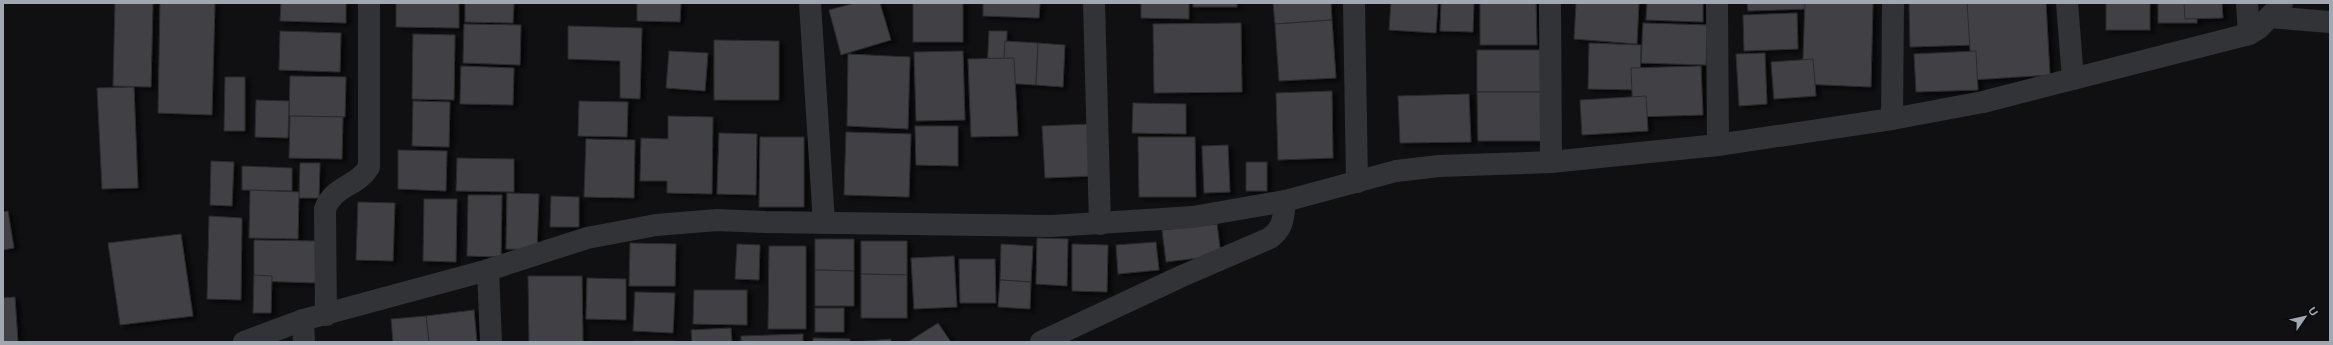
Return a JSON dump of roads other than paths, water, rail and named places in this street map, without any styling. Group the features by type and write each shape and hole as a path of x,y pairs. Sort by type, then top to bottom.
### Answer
{"street":[{"path":"326,315 325,209 328,202 340,189 361,178 369,167 368,3"},
{"path":"810,3 824,223"},
{"path":"1094,3 1100,224"},
{"path":"1354,3 1357,182"},
{"path":"1550,3 1551,162"},
{"path":"1717,3 1718,145"},
{"path":"1892,119 1893,3"},
{"path":"2067,3 2072,79"},
{"path":"2247,3 2249,34"},
{"path":"244,342 303,320 488,270 587,238 656,225 717,220 1052,226 1194,217 1285,201 1396,171 1439,166 1551,162 1718,145 1892,119 1983,102 2249,34 2275,10 2330,22"},
{"path":"1041,342 1182,276 1270,238 1279,231 1283,222 1285,201"},
{"path":"488,270 491,342"},
{"path":"303,320 304,342"}]}
